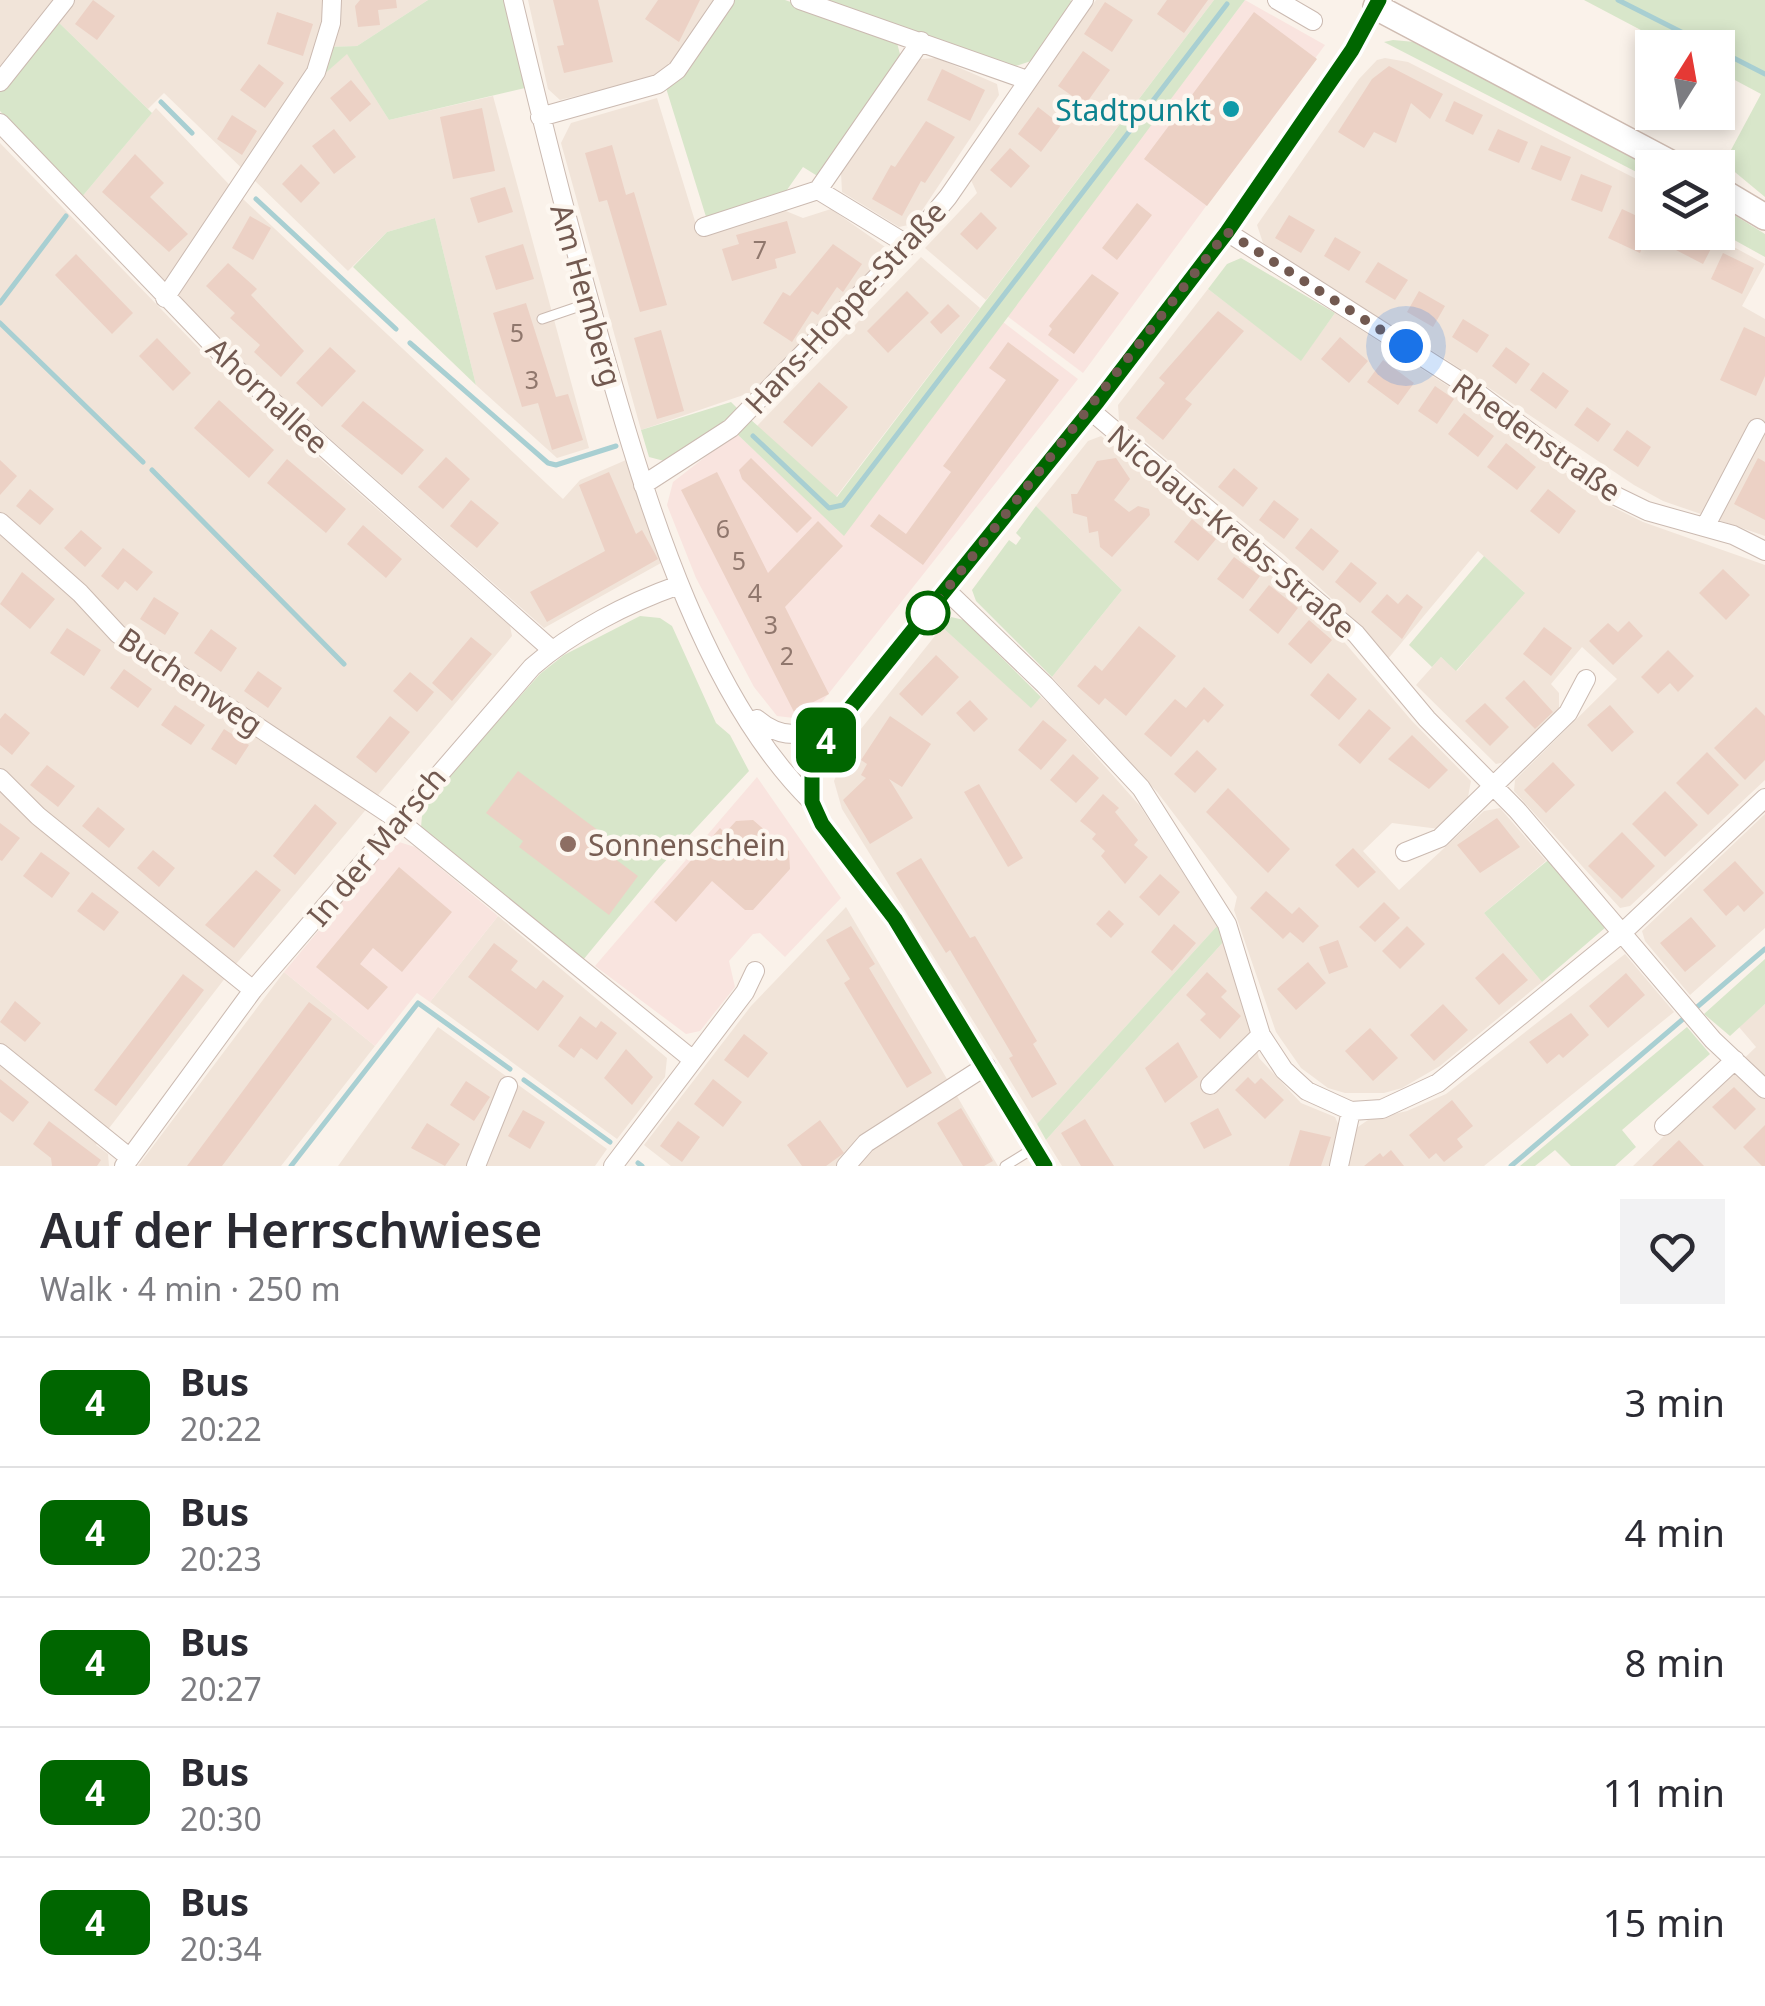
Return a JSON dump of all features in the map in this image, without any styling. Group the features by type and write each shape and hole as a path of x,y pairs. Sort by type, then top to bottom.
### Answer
{"street":[{"path":"0,82 66,0"},
{"path":"165,298 316,72 331,24 332,0"},
{"name":"Am Hemberg","path":"513,0 589,303 643,485 679,584 742,706 793,784 812,802 822,824 895,919 1045,1166"},
{"path":"540,117 658,84 677,70 725,0"},
{"path":"800,0 1027,80"},
{"name":"Hans-Hoppe-Straße","path":"643,485 731,428 908,245 948,197 1084,0"},
{"path":"1277,0 1313,20"},
{"path":"812,802 812,770 847,712 1090,410 1227,232 1352,50 1378,3 1647,150"},
{"path":"704,227 818,190 920,41"},
{"name":"Ahornallee","path":"0,123 234,366 552,650"},
{"path":"818,190 908,245"},
{"path":"1735,199 1765,217"},
{"name":"Rhedenstraße","path":"1227,232 1470,388 1614,495 1647,511 1705,527 1765,551"},
{"name":"Nicolaus-Krebs-Straße","path":"1090,410 1326,604 1427,719 1494,785 1701,1026 1765,1090"},
{"path":"1705,527 1757,428"},
{"name":"Buchenweg","path":"0,522 80,592 118,634 398,820 693,1060"},
{"name":"In der Marsch","path":"127,1162 254,990 398,820 552,650 648,596 679,584"},
{"path":"946,590 1096,738 1160,816 1227,924 1262,1035 1284,1070 1307,1091 1351,1111 1382,1109 1438,1083 1622,932 1765,798"},
{"path":"1405,852 1440,838 1568,714 1586,680"},
{"path":"742,706 771,730 788,735 806,734 847,712"},
{"path":"0,778 38,816 254,990"},
{"path":"613,1166 745,992 754,971"},
{"path":"1210,1085 1262,1035"},
{"path":"0,1054 127,1162"},
{"path":"1664,1126 1735,1060"},
{"path":"846,1166 866,1143 986,1066"},
{"path":"476,1166 508,1086"},
{"path":"1339,1166 1351,1111"}],"lane":[{"path":"542,319 589,303"},
{"path":"1006,1166 1034,1148"}],"shaded area":[{"path":"0,0 428,0 357,46 325,47 306,91 347,53 389,120 493,96 589,448 557,458 476,385 435,218 387,232 348,271 164,93 148,109 53,17 0,82"},
{"path":"528,0 715,0 671,67 653,77 560,100 548,89"},
{"path":"1096,0 1214,0 986,300 925,248 977,193 970,178"},
{"path":"1245,0 1325,45 1083,373 1007,316"},
{"path":"937,58 997,84 999,95 913,224 899,227 842,192 841,173 920,59"},
{"path":"1377,60 1408,62 1635,178 1635,250 1735,248 1765,264 1742,306 1765,319 1765,536 1663,501 1634,485 1447,360 1264,246 1257,225 1359,79"},
{"path":"657,98 699,234 781,209 803,218 831,209 885,247 886,254 761,389 641,430 561,143 571,123"},
{"path":"156,108 244,200 563,499 580,480 626,460 661,563 544,628 241,360 81,198"},
{"path":"0,143 225,375 510,626 512,636 236,964 96,1145 108,1154 109,1166 0,1166"},
{"path":"921,257 980,308 836,497 757,426"},
{"path":"1208,289 1301,360 1335,313 1468,399 1611,506 1643,522 1765,565 1765,780 1630,906 1620,908 1514,791 1515,780 1617,679 1582,647 1551,684 1559,693 1559,708 1513,760 1496,764 1416,685 1441,657 1457,671 1524,592 1478,551 1387,660 1343,609 1283,554 1119,420 1118,405"},
{"path":"1003,322 1078,379 818,707 802,719 777,716 754,687 696,578 667,505 673,482 736,433 844,535"},
{"path":"1101,436 1270,571 1339,636 1412,721 1471,781 1467,802 1439,829 1392,823 1363,851 1399,890 1484,811 1500,808 1546,861 1484,913 1542,982 1440,1066 1402,1088 1384,1093 1345,1093 1328,1088 1301,1068 1276,1032 1234,910 1237,897 1158,793 1052,677 1122,590 1036,506 1088,441"},
{"path":"942,627 1031,707 1041,697 1053,708 1140,806 1217,926 1037,1124 842,809 834,781 849,744"},
{"path":"757,777 841,898 785,957 760,933 753,934 729,961 735,987 700,1031 686,1034 595,966"},
{"path":"1765,814 1765,928 1690,995 1645,941 1642,931"},
{"path":"399,842 415,847 498,916 430,1002 417,993 375,1046 284,972 390,845"},
{"path":"846,907 998,1166 671,1166 644,1145 751,1006"},
{"path":"498,916 667,1058 665,1077 617,1139 430,1002"},
{"path":"1225,940 1259,1058 1301,1103 1335,1117 1339,1126 1355,1129 1368,1120 1407,1111 1446,1094 1625,954 1674,1012 1484,1166 1062,1166 1046,1140"},
{"path":"284,972 375,1046 281,1166 138,1166"},
{"path":"1765,1004 1765,1166 1633,1166 1756,1047 1739,1027"},
{"path":"438,1027 607,1149 595,1166 338,1166"}],"green space":[{"path":"428,0 505,0 525,88 389,120 347,54 302,94 325,47 357,46"},
{"path":"735,0 785,0 896,39 901,58 819,177 803,167 782,197 707,220 666,88 689,70"},
{"path":"823,0 1073,2 1031,61 1013,67"},
{"path":"1214,0 1245,0 844,536 736,433 750,419 837,497"},
{"path":"1584,0 1765,0 1765,197 1735,172 1735,150 1731,150 1761,94 1735,80 1735,30 1641,30"},
{"path":"52,16 152,113 81,198 0,111 0,82"},
{"path":"1384,42 1415,42 1635,159 1635,171"},
{"path":"1735,215 1765,234 1765,257 1735,240"},
{"path":"435,218 476,385 353,267 387,232"},
{"path":"1241,258 1335,313 1301,361 1208,289 1227,264"},
{"path":"731,402 739,410 668,462 649,457 641,430"},
{"path":"1036,506 1122,590 1052,677 976,601 972,590 1009,540 1016,545 1021,538 1016,533"},
{"path":"1484,556 1525,593 1456,671 1441,657 1432,667 1409,645"},
{"path":"640,616 660,618 672,626 716,723 730,735 749,771 659,868 583,960 427,835 421,827 423,805 540,674 564,655"},
{"path":"951,617 964,620 1041,697 1031,708 942,627"},
{"path":"1552,857 1606,927 1542,982 1484,913"},
{"path":"1217,926 1225,940 1046,1140 1037,1124"},
{"path":"1765,959 1765,1004 1730,1036 1704,1014"},
{"path":"1687,1027 1710,1054 1622,1130 1636,1147 1615,1166 1571,1166 1555,1150 1535,1166 1520,1166"}],"building":[{"path":"93,0 115,16 97,40 75,24"},
{"path":"360,0 396,0 397,8 378,10 380,25 358,27 355,6"},
{"path":"553,0 598,0 613,62 564,73 557,46 564,45"},
{"path":"658,0 700,0 679,42 645,19"},
{"path":"1167,0 1208,0 1184,33 1157,14"},
{"path":"1105,2 1133,20 1112,52 1084,34"},
{"path":"277,12 313,24 303,56 267,44"},
{"name":"Stadtpunkt","path":"1254,12 1317,59 1207,206 1144,159"},
{"path":"1083,51 1110,70 1085,105 1058,86"},
{"path":"259,64 284,83 265,108 240,90"},
{"path":"1389,66 1443,94 1430,119 1411,103 1396,143 1374,132 1364,148 1338,132 1372,79"},
{"path":"942,69 985,90 970,121 927,100"},
{"path":"351,80 371,104 350,122 330,98"},
{"path":"1454,101 1483,115 1473,135 1445,121"},
{"path":"1038,107 1061,125 1041,152 1018,134"},
{"path":"482,108 495,171 453,179 440,117"},
{"path":"232,115 257,131 242,155 217,139"},
{"path":"926,121 955,137 925,183 921,181 902,216 872,199 891,165 895,167"},
{"path":"334,129 356,157 334,174 312,146"},
{"path":"1498,129 1528,142 1519,163 1488,150"},
{"path":"612,145 626,195 634,192 667,305 640,312 607,200 599,202 585,153"},
{"path":"1541,145 1571,157 1561,181 1531,169"},
{"path":"1010,148 1030,166 1011,188 990,170"},
{"path":"135,154 164,183 150,197 188,234 169,252 102,192"},
{"path":"301,164 320,183 301,203 282,184"},
{"path":"1581,174 1612,186 1602,212 1571,200"},
{"path":"505,187 513,212 478,223 470,198"},
{"path":"1137,203 1152,215 1117,260 1102,248"},
{"path":"1622,209 1635,215 1635,250 1641,250 1640,253 1608,238"},
{"path":"981,212 997,228 977,250 960,234"},
{"path":"1289,215 1315,230 1301,253 1275,238"},
{"path":"250,216 271,228 253,260 232,248"},
{"path":"787,221 796,253 775,259 777,268 732,281 722,249 739,244 736,235"},
{"path":"1335,237 1361,252 1349,271 1324,256"},
{"path":"523,244 534,279 496,290 485,256"},
{"path":"833,244 862,264 843,292 837,287 818,315 812,311 792,342 763,323 783,292 790,296"},
{"path":"1676,250 1710,250 1703,264"},
{"path":"1723,253 1754,268 1742,294 1711,279"},
{"path":"76,254 133,313 112,334 55,275"},
{"path":"1378,262 1408,280 1395,300 1365,282"},
{"path":"228,263 257,289 251,295 304,351 281,377 254,352 260,345 230,318 235,313 206,286"},
{"path":"1092,274 1119,293 1074,354 1048,335 1052,329 1049,326"},
{"path":"907,291 929,313 888,353 867,331"},
{"path":"1419,291 1445,306 1433,327 1407,312"},
{"path":"526,303 556,397 568,394 583,440 552,450 538,403 522,407 493,313"},
{"path":"948,304 960,316 941,334 930,322"},
{"path":"1218,311 1244,331 1185,399 1192,404 1163,440 1136,418 1165,383 1159,378"},
{"path":"1463,319 1489,335 1477,353 1452,337"},
{"path":"1744,327 1765,337 1765,376 1756,396 1720,380"},
{"path":"661,330 684,411 657,419 634,338"},
{"path":"1340,337 1368,361 1349,383 1321,359"},
{"path":"157,338 191,373 173,391 139,356"},
{"path":"1008,342 1059,380 923,565 870,526 879,514 906,534 951,472 943,466 1006,380 989,368"},
{"path":"330,347 356,371 322,407 296,383"},
{"path":"1506,347 1530,364 1516,384 1492,366"},
{"path":"1383,360 1414,383 1398,405 1367,382"},
{"path":"1543,372 1569,391 1556,409 1530,390"},
{"path":"819,382 848,407 812,447 783,422"},
{"path":"1435,386 1454,399 1437,424 1418,411"},
{"path":"219,400 274,450 249,478 194,428"},
{"path":"363,401 424,450 402,475 341,426"},
{"path":"1587,407 1611,424 1598,442 1574,425"},
{"path":"1464,413 1494,436 1478,457 1448,434"},
{"path":"1627,430 1651,447 1638,467 1613,450"},
{"path":"1506,443 1536,467 1517,490 1487,467"},
{"path":"446,457 470,479 443,509 418,487"},
{"path":"751,458 812,518 797,533 742,479 739,470"},
{"path":"1116,458 1130,479 1114,500 1129,512 1138,506 1149,509 1150,515 1112,557 1100,547 1098,531 1089,533 1087,517 1073,513 1071,494 1077,494 1097,461"},
{"path":"1758,458 1765,462 1765,520 1734,504"},
{"path":"287,459 346,509 326,533 267,483"},
{"path":"0,460 17,476 0,495"},
{"path":"1234,468 1258,488 1243,507 1218,487"},
{"path":"609,472 636,534 642,530 658,559 547,622 530,592 605,551 579,485"},
{"path":"717,472 768,573 818,521 843,546 785,607 829,694 794,712 681,490"},
{"path":"30,489 54,509 40,525 16,506"},
{"path":"1548,489 1576,511 1559,534 1530,511"},
{"path":"471,500 499,523 477,548 450,526"},
{"path":"1274,500 1299,519 1284,539 1259,520"},
{"path":"1192,519 1216,539 1198,561 1174,542"},
{"path":"363,525 402,559 386,578 347,544"},
{"path":"1311,528 1339,551 1323,571 1295,548"},
{"path":"81,530 102,548 85,567 64,548"},
{"path":"123,548 153,572 137,591 125,581 118,590 101,576"},
{"path":"1234,557 1260,576 1243,599 1217,579"},
{"path":"1351,562 1377,583 1360,603 1335,582"},
{"path":"1723,569 1750,595 1726,620 1699,593"},
{"path":"22,572 55,599 30,629 0,604"},
{"path":"1269,585 1298,608 1278,634 1249,610"},
{"path":"1387,594 1398,604 1407,594 1423,607 1402,639 1371,612"},
{"path":"154,597 179,613 165,635 140,619"},
{"path":"1309,620 1332,640 1311,664 1288,644"},
{"path":"1629,621 1643,636 1613,665 1589,641 1608,623 1618,632"},
{"path":"1139,626 1176,656 1126,716 1105,698 1099,705 1077,686 1095,665 1102,671"},
{"path":"1544,627 1572,648 1551,676 1523,654"},
{"path":"67,628 101,650 84,676 50,653"},
{"path":"211,629 237,648 221,672 194,653"},
{"path":"471,637 492,654 452,701 432,683"},
{"path":"1668,650 1694,676 1678,692 1670,683 1658,694 1641,677"},
{"path":"936,655 959,677 922,716 899,694"},
{"path":"124,669 152,689 138,708 110,688"},
{"path":"258,671 282,688 268,708 244,691"},
{"path":"410,672 434,692 417,712 393,691"},
{"path":"1328,673 1357,699 1339,720 1310,695"},
{"path":"1524,680 1553,712 1535,729 1505,698"},
{"path":"1204,687 1224,705 1208,723 1204,719 1171,757 1144,734 1175,699 1186,708"},
{"path":"970,700 988,719 974,732 956,713"},
{"path":"1485,703 1509,727 1490,746 1465,721"},
{"path":"175,705 205,725 191,745 161,725"},
{"path":"1610,705 1634,732 1612,752 1587,725"},
{"path":"1756,707 1765,716 1765,760 1745,780 1714,748"},
{"path":"1369,709 1391,728 1360,764 1338,745"},
{"path":"5,713 30,733 12,755 0,745 0,719"},
{"path":"390,716 410,732 376,773 356,757"},
{"path":"890,716 931,744 902,787 889,779 913,818 870,844 843,800 866,778 861,775 867,764 861,760"},
{"path":"1043,720 1067,740 1041,770 1018,750"},
{"path":"224,729 249,745 236,765 211,749"},
{"path":"1412,735 1448,770 1429,789 1388,759"},
{"path":"1197,750 1217,769 1195,793 1174,774"},
{"path":"1707,752 1739,785 1708,815 1676,783"},
{"path":"1073,754 1099,778 1076,803 1050,780"},
{"path":"1553,762 1575,785 1546,813 1524,790"},
{"path":"47,765 75,786 58,807 30,785"},
{"name":"Sonnenschein","path":"518,771 622,848 614,858 638,876 609,915 519,847 523,841 486,813"},
{"path":"979,784 1023,858 1008,867 964,792"},
{"path":"1228,788 1290,849 1268,873 1206,812"},
{"path":"1665,791 1698,825 1665,857 1632,824"},
{"path":"1103,794 1119,808 1115,812 1138,840 1134,845 1148,857 1125,884 1101,856 1105,851 1092,839 1096,834 1080,821"},
{"path":"315,804 337,823 295,875 273,856"},
{"path":"98,807 125,829 109,848 82,826"},
{"path":"1497,818 1520,847 1480,873 1457,845"},
{"path":"753,820 789,851 790,869 753,910 745,910 712,881 676,922 654,902 720,828 725,833 736,821"},
{"path":"0,823 20,838 2,861 0,860"},
{"path":"1622,832 1655,866 1622,899 1588,866"},
{"path":"1353,848 1376,872 1358,888 1335,865"},
{"path":"153,850 175,868 159,887 137,868"},
{"path":"41,852 70,873 52,898 23,876"},
{"path":"921,858 970,938 975,936 1037,1041 1033,1044 1057,1084 1032,1098 1009,1058 1013,1056 950,950 946,953 896,873"},
{"path":"1735,861 1764,893 1744,912 1738,905 1726,916 1703,890"},
{"path":"399,867 452,912 402,972 373,948 360,964 388,987 368,1010 316,967"},
{"path":"256,870 281,890 234,948 205,925"},
{"path":"1160,874 1180,892 1159,916 1139,897"},
{"path":"1266,891 1292,914 1299,907 1319,926 1303,943 1290,932 1283,939 1250,908"},
{"path":"92,892 119,912 104,931 77,911"},
{"path":"1384,902 1400,918 1375,942 1359,927"},
{"path":"1109,910 1124,924 1111,938 1096,924"},
{"path":"1691,917 1716,946 1685,972 1660,943"},
{"path":"1174,924 1196,943 1172,971 1151,952"},
{"path":"851,926 875,964 869,968 932,1073 907,1088 844,983 850,979 826,940"},
{"path":"1407,926 1425,944 1400,969 1382,951"},
{"path":"1338,940 1348,967 1329,974 1319,947"},
{"path":"494,943 518,961 511,970 536,989 543,980 564,996 538,1031 468,977"},
{"path":"1503,953 1528,980 1499,1005 1475,978"},
{"path":"1308,962 1326,983 1296,1010 1277,989"},
{"path":"1207,972 1227,991 1221,997 1241,1016 1220,1039 1200,1020 1206,1014 1186,995"},
{"path":"1626,973 1645,995 1608,1028 1589,1006"},
{"path":"183,974 204,990 116,1106 94,1090"},
{"path":"15,1001 41,1023 25,1042 0,1022"},
{"path":"309,1002 332,1019 318,1038 222,1166 187,1166"},
{"path":"1443,1004 1468,1030 1434,1061 1410,1035"},
{"path":"1571,1013 1589,1035 1563,1058 1559,1054 1547,1064 1529,1042"},
{"path":"580,1016 596,1028 601,1021 617,1033 597,1060 581,1048 574,1058 558,1046"},
{"path":"1370,1028 1398,1058 1373,1081 1345,1051"},
{"path":"744,1034 768,1053 748,1078 724,1060"},
{"path":"1178,1042 1198,1077 1165,1103 1145,1068"},
{"path":"626,1049 653,1077 632,1105 604,1078"},
{"path":"1248,1077 1255,1084 1261,1078 1284,1100 1265,1119 1235,1090"},
{"path":"0,1079 29,1102 13,1122 0,1112"},
{"path":"713,1079 742,1102 723,1127 694,1104"},
{"path":"466,1081 490,1097 474,1121 450,1105"},
{"path":"1734,1087 1756,1109 1735,1130 1712,1107"},
{"path":"1452,1100 1473,1126 1457,1139 1463,1147 1444,1162 1436,1153 1429,1159 1409,1135"},
{"path":"961,1108 993,1161 984,1166 963,1166 937,1123"},
{"path":"1218,1108 1232,1135 1204,1149 1190,1123"},
{"path":"523,1110 545,1122 530,1149 508,1136"},
{"path":"1085,1119 1114,1166 1081,1166 1061,1133"},
{"path":"820,1120 844,1153 826,1166 802,1166 787,1145"},
{"path":"49,1121 101,1160 97,1166 52,1166 51,1158 33,1144"},
{"path":"678,1121 700,1137 682,1162 660,1146"},
{"path":"427,1123 460,1144 445,1166 411,1148"},
{"path":"1765,1125 1765,1166 1762,1166 1743,1147"},
{"path":"1300,1130 1331,1137 1321,1166 1289,1166"},
{"path":"1679,1140 1704,1166 1652,1166"},
{"path":"1391,1150 1404,1166 1364,1166 1380,1153 1383,1157"}],"waterway":[{"path":"1618,0 1677,30"},
{"path":"753,436 829,508 843,505 1227,4"},
{"path":"1735,59 1765,74"},
{"path":"161,102 192,133"},
{"path":"256,199 396,329"},
{"path":"0,303 66,216"},
{"path":"0,323 143,462"},
{"path":"410,343 548,463 556,465 616,446"},
{"path":"152,470 344,664"},
{"path":"1511,1166 1765,949"},
{"path":"291,1166 418,1003 510,1069"},
{"path":"524,1080 610,1142"},
{"path":"638,1163 642,1166"}],"bus line":[{"name":"4","path":"1045,1166 895,919 822,824 812,802 812,770 830,733 1098,401 1227,232 1352,50 1379,0"}],"place":[{"name":"Stadtpunkt","path":"1231,109"},
{"name":"Sonnenschein","path":"568,844"}],"route":[{"path":"928,613 1227,232 1406,346"}]}
